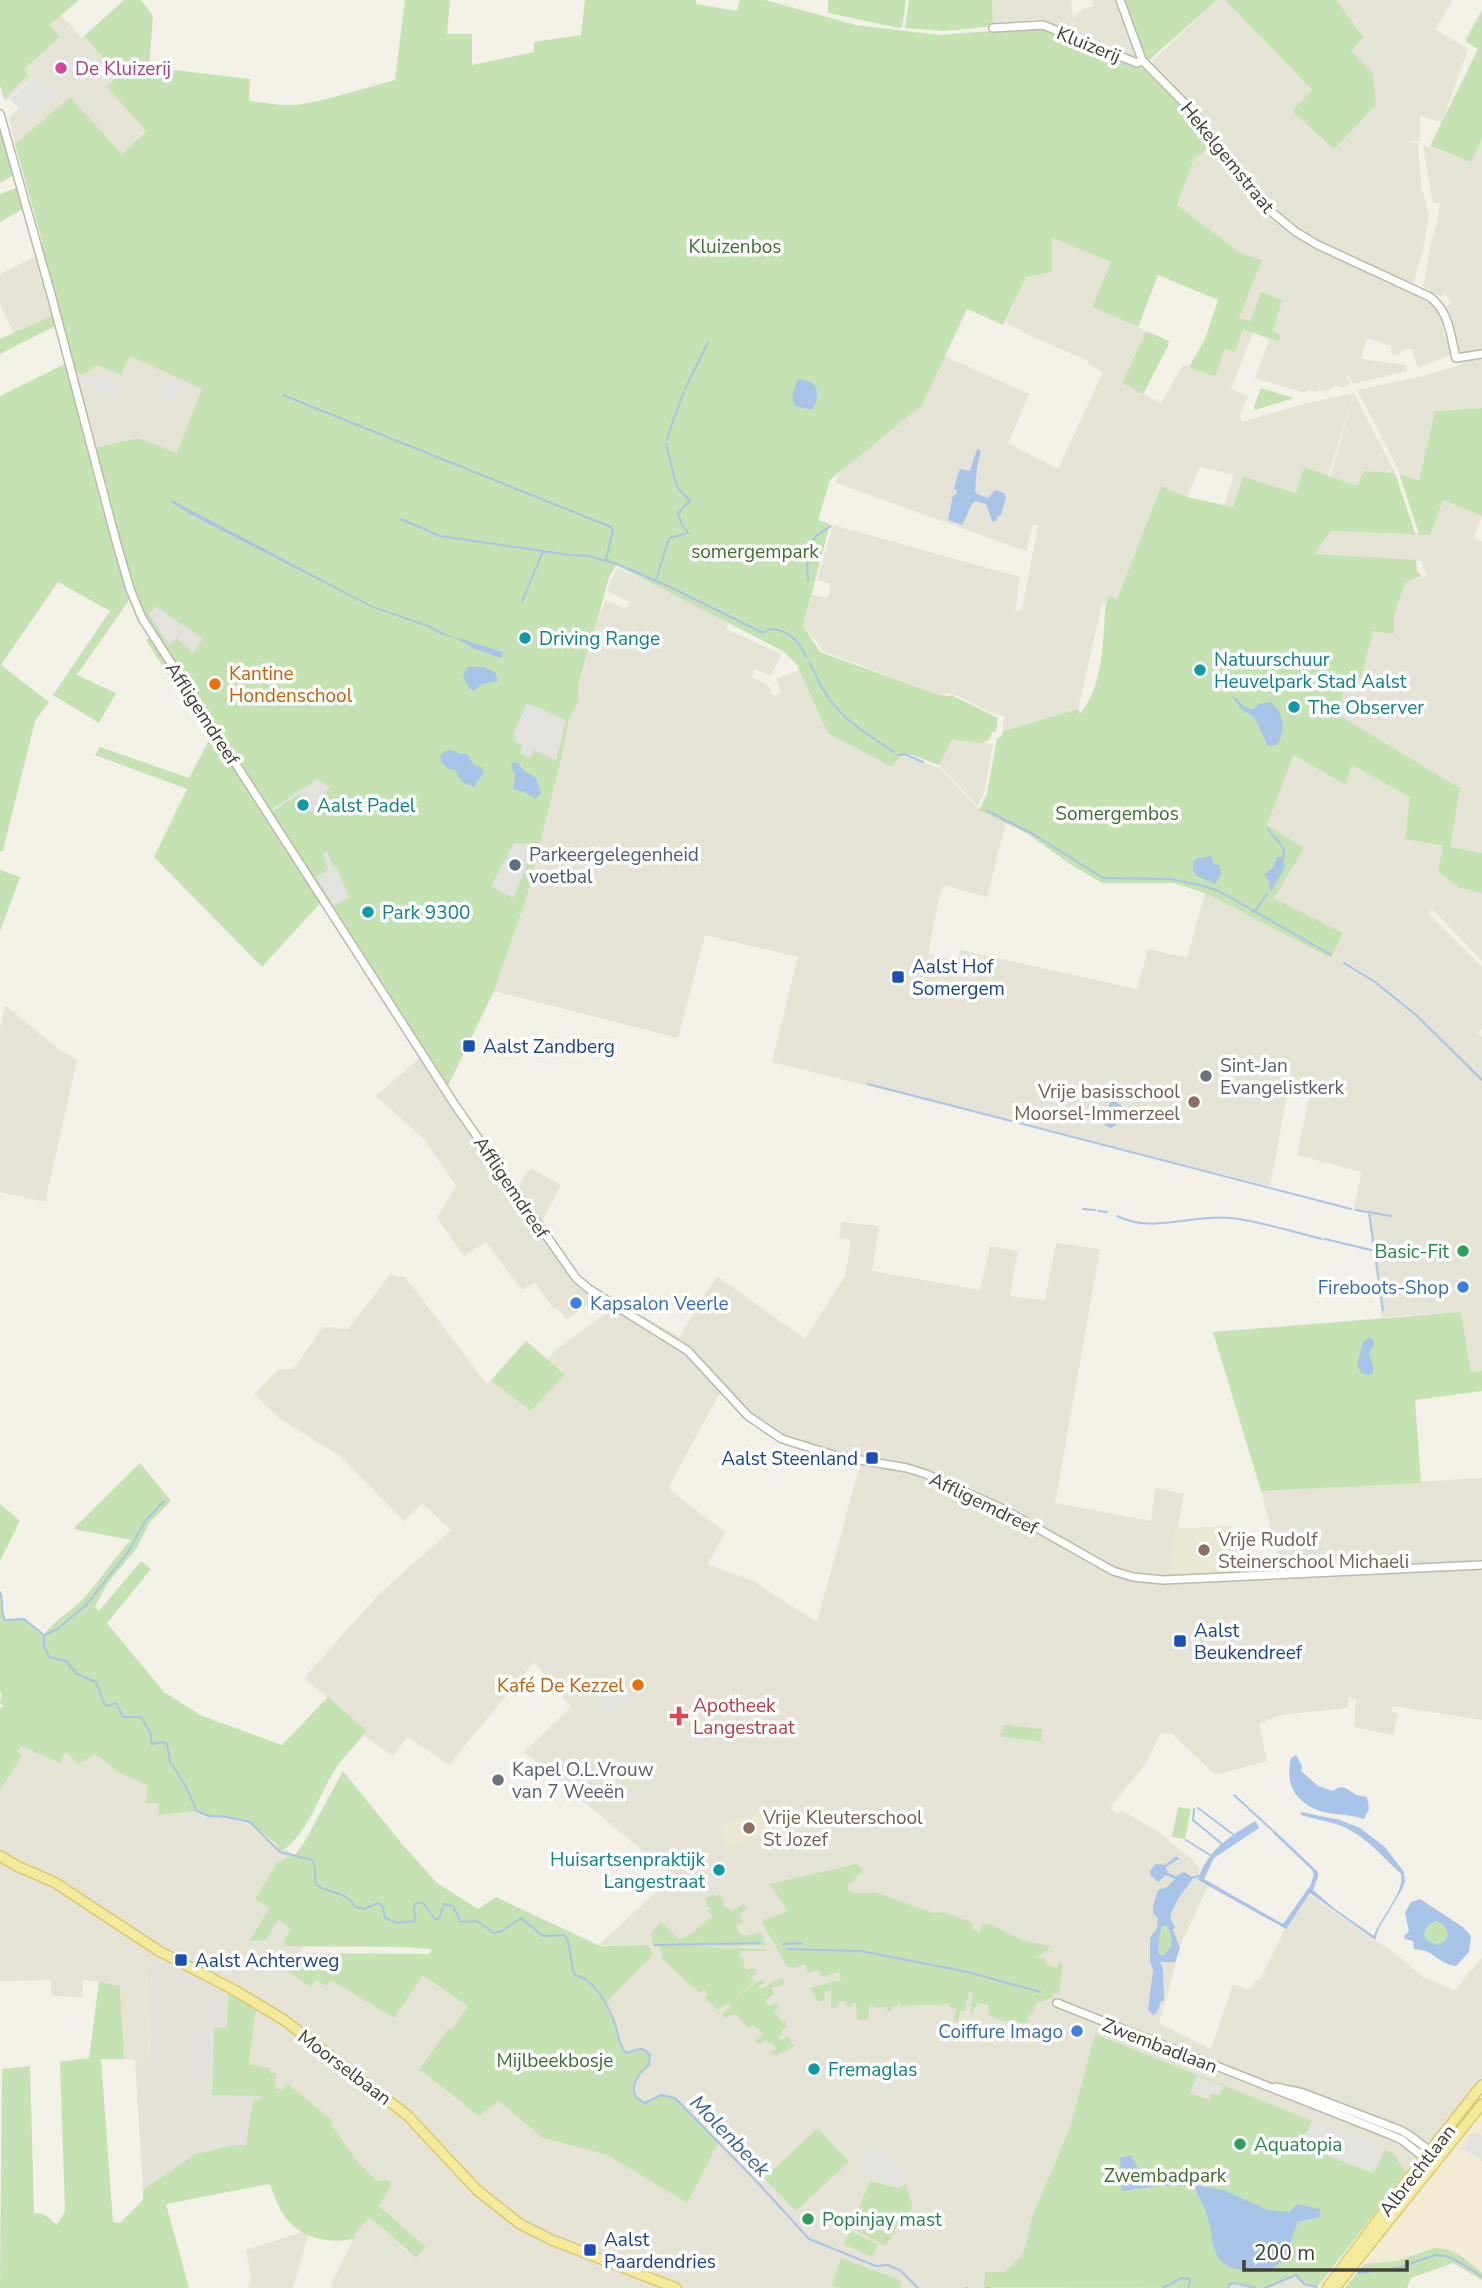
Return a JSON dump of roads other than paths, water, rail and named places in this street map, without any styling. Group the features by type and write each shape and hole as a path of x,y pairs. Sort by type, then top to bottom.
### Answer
{"main road":[{"name":"Moorselbaan","path":"0,1856 54,1882 159,1951 236,1991 284,2020 407,2115 477,2190 520,2224 552,2240 676,2288"},
{"name":"Albrechtlaan","path":"1335,2288 1482,2085"},
{"name":"Albrechtlaan","path":"1327,2288 1431,2157 1482,2104"}],"street":[{"name":"Hekelgemstraat","path":"1120,0 1142,60 1195,114 1258,197 1280,220 1318,245 1430,297 1445,313 1456,358 1482,354"},
{"name":"Kluizerij","path":"993,28 1043,24 1137,63 1142,60"},
{"name":"Affligemdreef","path":"0,114 134,603 455,1105 576,1278 589,1289 688,1351 748,1416 782,1438 837,1456 926,1474 1003,1508 1104,1566 1124,1574 1163,1580 1482,1565"},
{"name":"Zwembadlaan","path":"1057,2003 1315,2106 1409,2135 1431,2157"},
{"name":"Zwembadlaan","path":"1264,2085 1303,2093 1352,2112 1387,2130"},
{"path":"1315,2106 1317,2101 1347,2113 1352,2112"}],"water":[{"path":"801,379 812,383 817,390 817,399 812,410 795,406 794,390 797,381"},
{"path":"977,449 981,451 975,491 988,498 995,490 1004,493 1006,497 1001,515 996,521 992,521 986,504 976,501 962,525 948,520 953,495 956,495 957,490 954,489 960,469 970,471"},
{"path":"172,500 372,606 431,626 445,634 503,652 501,658 371,607 190,514 171,502"},
{"path":"468,667 483,667 495,672 498,681 482,684 474,691 469,688 463,676"},
{"path":"1232,697 1250,709 1271,702 1276,707 1283,722 1277,745 1268,746 1254,717 1242,710"},
{"path":"451,750 467,754 474,765 481,767 484,772 474,787 462,782 455,770 448,769 441,762 440,756"},
{"path":"513,762 536,778 541,793 536,799 513,789"},
{"path":"1212,857 1213,864 1219,865 1221,874 1215,884 1197,876 1193,871 1193,862 1196,859"},
{"path":"1277,857 1282,857 1285,866 1272,890 1264,874 1273,868"},
{"path":"1114,1100 1124,1108 1116,1125 1111,1128 1104,1125 1103,1118 1106,1108"},
{"path":"1370,1337 1374,1341 1369,1353 1373,1373 1368,1375 1361,1373 1357,1364 1363,1342"},
{"path":"1296,1755 1302,1766 1301,1771 1318,1786 1333,1791 1343,1787 1356,1795 1367,1797 1369,1809 1364,1819 1320,1811 1298,1797 1289,1776 1291,1758"},
{"path":"1301,1812 1340,1820 1360,1828 1385,1847 1404,1872 1405,1882 1375,1940 1310,1893 1286,1929 1198,1880 1213,1852 1255,1821 1259,1828 1214,1858 1204,1879 1283,1924 1310,1886 1314,1875 1273,1833 1274,1830 1318,1872 1313,1890 1374,1936 1396,1897 1401,1874 1357,1834 1339,1825 1301,1815"},
{"path":"1176,1856 1179,1859 1166,1867 1168,1873 1176,1876 1184,1872 1191,1876 1192,1880 1171,1913 1170,1918 1175,1927 1173,1930 1180,1948 1175,1962 1160,1962 1163,1969 1164,2001 1161,2001 1153,2015 1148,2010 1153,1970 1150,1961 1150,1938 1157,1928 1158,1918 1153,1913 1153,1906 1158,1890 1167,1887 1175,1879 1166,1875 1158,1882 1151,1876 1150,1871 1155,1864 1165,1865","holes":["1162,1926 1167,1926 1171,1942 1163,1956 1159,1954 1159,1936"]},
{"path":"1420,1899 1463,1927 1471,1936 1469,1952 1456,1966 1426,1951 1414,1949 1413,1941 1405,1939 1404,1936 1409,1931 1405,1913 1411,1902","holes":["1436,1921 1445,1926 1448,1935 1445,1941 1438,1945 1427,1941 1424,1935 1427,1926"]},
{"path":"1131,2155 1140,2172 1165,2185 1122,2191 1120,2158"},
{"path":"1195,2185 1223,2190 1268,2210 1289,2212 1297,2204 1320,2209 1320,2217 1298,2222 1285,2256 1274,2267 1258,2272 1233,2268 1225,2264 1215,2251 1207,2215"}],"waterway":[{"path":"685,389 708,342"},
{"path":"675,416 684,392"},
{"path":"283,395 611,527 613,530 606,560"},
{"path":"667,440 674,418"},
{"path":"666,444 678,488 690,501 678,513 688,533 670,538 667,543"},
{"path":"401,519 440,536 589,556 617,564"},
{"path":"811,543 831,526"},
{"path":"656,580 667,545"},
{"path":"807,556 810,545"},
{"path":"522,602 543,551"},
{"path":"807,557 808,581"},
{"path":"617,564 763,633 770,629 782,631 797,642 806,657"},
{"path":"809,662 822,688 838,710 894,752"},
{"path":"898,755 904,754 923,762"},
{"path":"986,810 1033,834 1103,878 1170,879 1219,891 1331,955"},
{"path":"1268,829 1284,851 1283,860"},
{"path":"1254,912 1267,894"},
{"path":"1344,963 1375,982 1415,1014 1482,1080"},
{"path":"868,1084 1351,1209"},
{"path":"1083,1209 1095,1210"},
{"path":"1356,1210 1391,1216"},
{"path":"1098,1211 1107,1212"},
{"path":"1369,1212 1383,1310"},
{"path":"1117,1216 1145,1223 1231,1218 1322,1239"},
{"path":"1325,1239 1375,1251"},
{"path":"45,1635 59,1628 87,1604 128,1552 146,1520 164,1501"},
{"name":"Molenbeek","path":"0,1592 5,1620 24,1619 44,1635 44,1646 49,1657 66,1661 77,1674 96,1682 104,1703 107,1706 116,1703 123,1717 141,1717 150,1732 152,1744 167,1744 170,1762 197,1811 209,1816 250,1822 280,1852 312,1860 316,1885 348,1898 355,1907 364,1909 378,1903 383,1907 385,1918 397,1923 415,1921 416,1903 423,1903 435,1919 439,1919 444,1904 453,1906 461,1922 477,1921 494,1933 502,1931 521,1918 543,1936 564,1935 568,1940 573,1972 587,1980 602,1997 614,2021 623,2049 626,2053 642,2049 650,2055 649,2065 640,2073 635,2084 635,2095 639,2099 645,2103 661,2095 675,2098 809,2239 876,2266 888,2265 901,2271 918,2288"},
{"path":"1234,1795 1272,1830"},
{"path":"1198,1808 1234,1835"},
{"path":"1194,1809 1193,1820 1222,1844"},
{"path":"1186,1840 1210,1855"},
{"path":"1191,1878 1200,1876"},
{"path":"655,1945 760,1943"},
{"path":"783,1944 802,1943"},
{"path":"788,1949 861,1951 968,1972 1040,1992"},
{"path":"1165,2185 1191,2185"},
{"name":"Molenbeek","path":"1358,2273 1398,2268 1435,2255 1446,2256 1461,2263 1482,2277"},
{"name":"Molenbeek","path":"1265,2288 1296,2275 1304,2284 1317,2287"},
{"name":"Molenbeek","path":"1163,2288 1182,2278 1189,2279 1188,2288"},
{"name":"Molenbeek","path":"1228,2288 1235,2283 1255,2288"}],"place":[{"name":"De Kluizerij","path":"61,68"},
{"name":"Driving Range","path":"525,638"},
{"name":"Natuurschuur Heuvelpark Stad Aalst","path":"1200,670"},
{"name":"Kantine Hondenschool","path":"215,684"},
{"name":"The Observer","path":"1294,707"},
{"name":"Aalst Padel","path":"303,805"},
{"name":"Parkeergelegenheid voetbal","path":"515,865"},
{"name":"Park 9300","path":"368,912"},
{"name":"Aalst Hof Somergem","path":"898,977"},
{"name":"Aalst Zandberg","path":"469,1046"},
{"name":"Sint-Jan Evangelistkerk","path":"1206,1076"},
{"name":"Vrije basisschool Moorsel-Immerzeel","path":"1194,1102"},
{"name":"Basic-Fit","path":"1463,1251"},
{"name":"Fireboots-Shop","path":"1463,1287"},
{"name":"Kapsalon Veerle","path":"576,1303"},
{"name":"Aalst Steenland","path":"872,1458"},
{"name":"Vrije Rudolf Steinerschool Michaeli","path":"1204,1550"},
{"name":"Aalst Beukendreef","path":"1180,1641"},
{"name":"Kafé De Kezzel","path":"638,1685"},
{"name":"Apotheek Langestraat","path":"679,1716"},
{"name":"Kapel O.L.Vrouw van 7 Weeën","path":"498,1780"},
{"name":"Vrije Kleuterschool St Jozef","path":"749,1828"},
{"name":"Huisartsenpraktijk Langestraat","path":"719,1870"},
{"name":"Aalst Achterweg","path":"181,1960"},
{"name":"Coiffure Imago","path":"1077,2031"},
{"name":"Fremaglas","path":"814,2069"},
{"name":"Aquatopia","path":"1240,2144"},
{"name":"Popinjay mast","path":"808,2219"},
{"name":"Aalst Paardendries","path":"590,2250"}],"park label":[{"name":"Kluizenbos","path":"735,246"},
{"name":"somergempark","path":"755,551"},
{"name":"Somergembos","path":"1117,813"},
{"name":"Mijlbeekbosje","path":"555,2060"},
{"name":"Zwembadpark","path":"1165,2175"}]}
